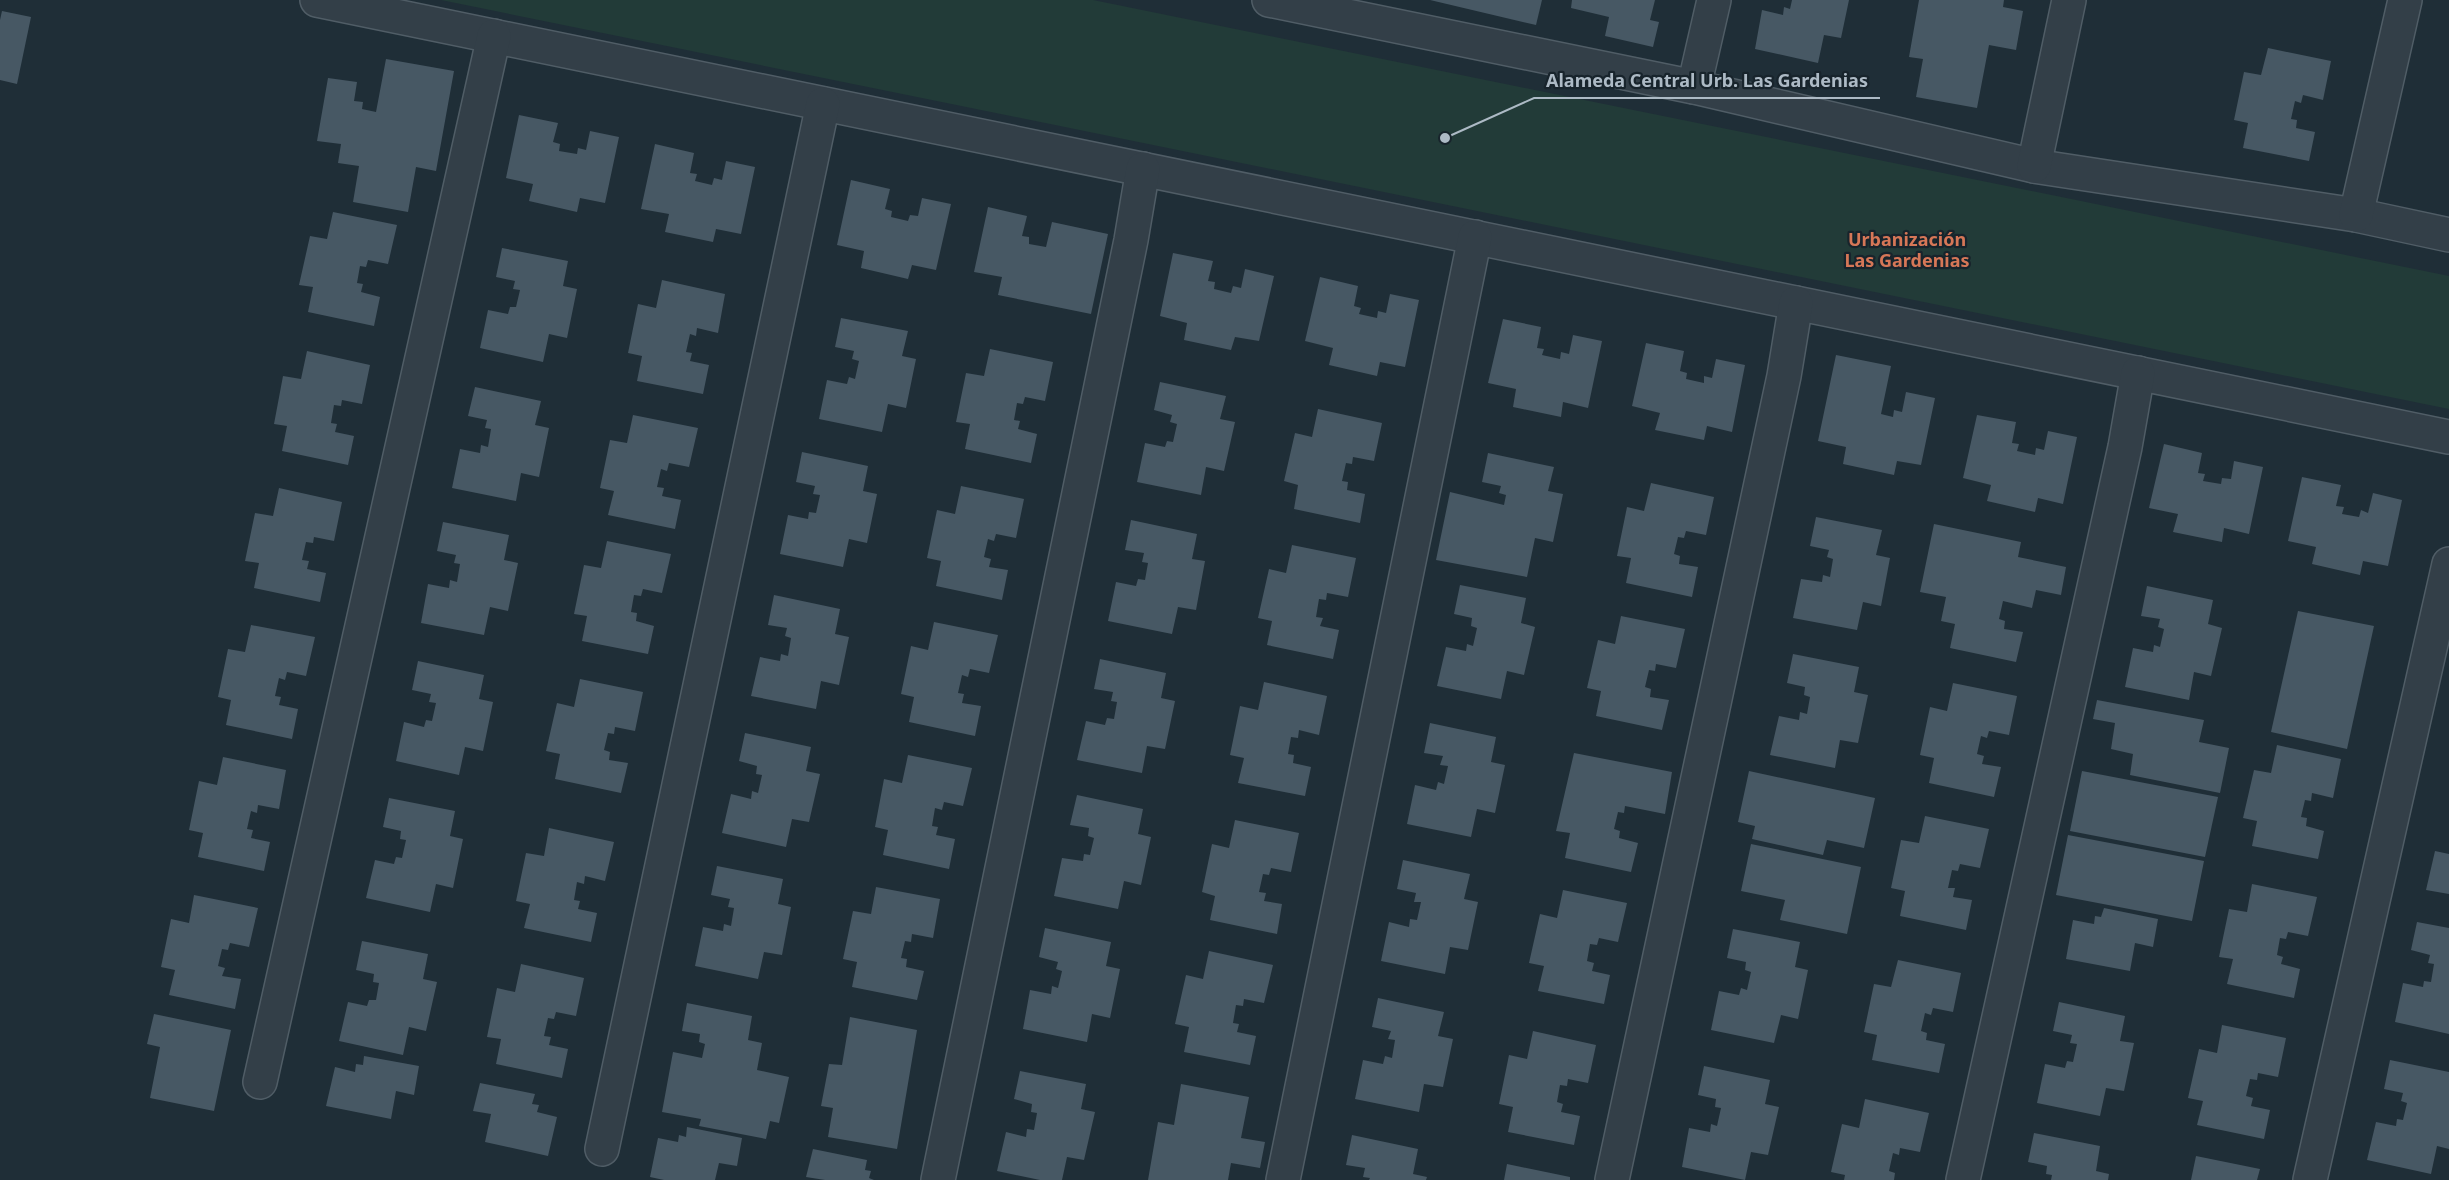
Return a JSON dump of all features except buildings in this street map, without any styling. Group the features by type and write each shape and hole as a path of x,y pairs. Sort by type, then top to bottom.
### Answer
{"street":[{"path":"317,0 2449,437"},
{"path":"1269,0 1376,11 2034,166 2356,215 2449,235"},
{"path":"1694,87 1714,0"},
{"path":"2034,166 2069,0"},
{"path":"2356,215 2405,0"},
{"path":"260,1082 494,36"},
{"path":"602,1149 823,104"},
{"path":"938,1180 1143,169"},
{"path":"1283,1180 1475,237"},
{"path":"1612,1180 1782,387 1796,303"},
{"path":"1963,1180 2125,447 2138,373"},
{"path":"2310,1180 2449,564"}],"green space":[{"path":"441,0 1093,0 2449,276 2449,409"}],"place":[{"name":"Alameda Central Urb. Las Gardenias","path":"1445,138"}],"district":[{"name":"Urbanización Las Gardenias","path":"1907,249"}]}
